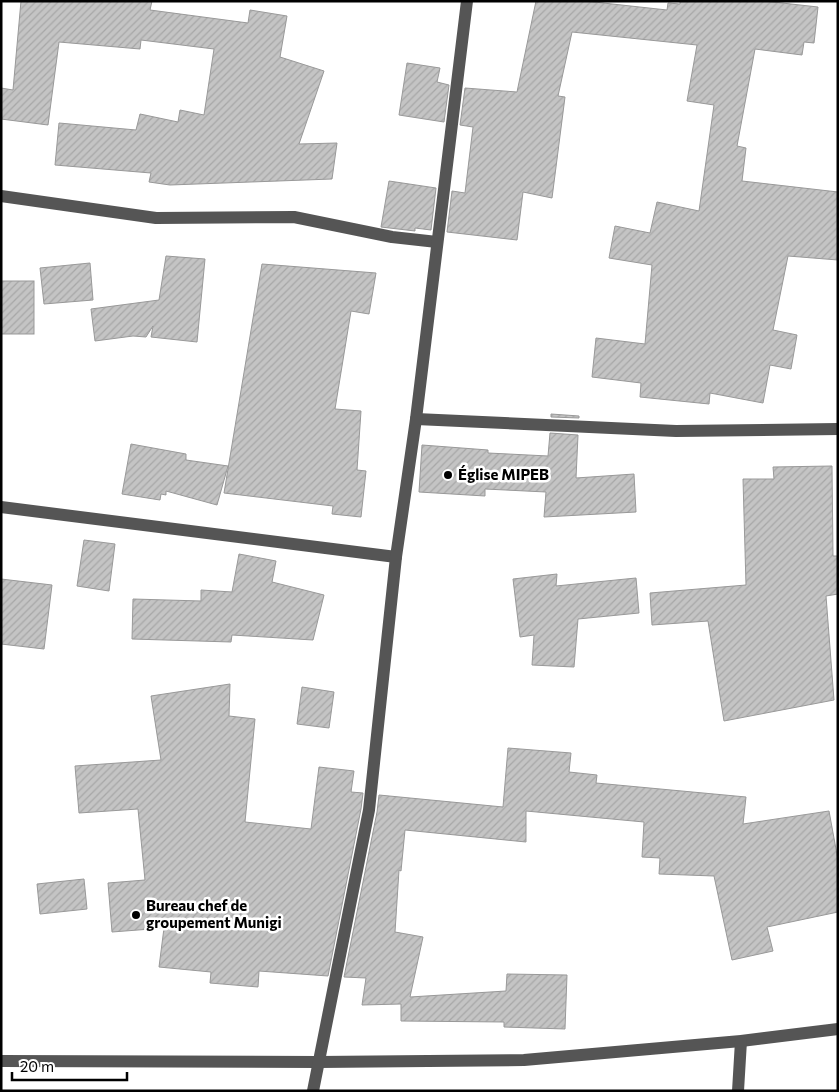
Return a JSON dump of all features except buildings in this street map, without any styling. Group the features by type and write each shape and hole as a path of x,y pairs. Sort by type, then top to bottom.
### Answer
{"street":[{"path":"313,1091 369,810 396,557 416,419 467,1"},
{"path":"1,196 156,218 294,217 392,237 437,242"},
{"path":"416,419 676,430 838,429"},
{"path":"1,507 396,557"},
{"path":"1,1061 319,1062 524,1060 741,1041 838,1029"},
{"path":"738,1091 741,1041"}],"place":[{"name":"Église MIPEB","path":"448,475"},
{"name":"Bureau chef de groupement Munigi","path":"136,915"}]}
